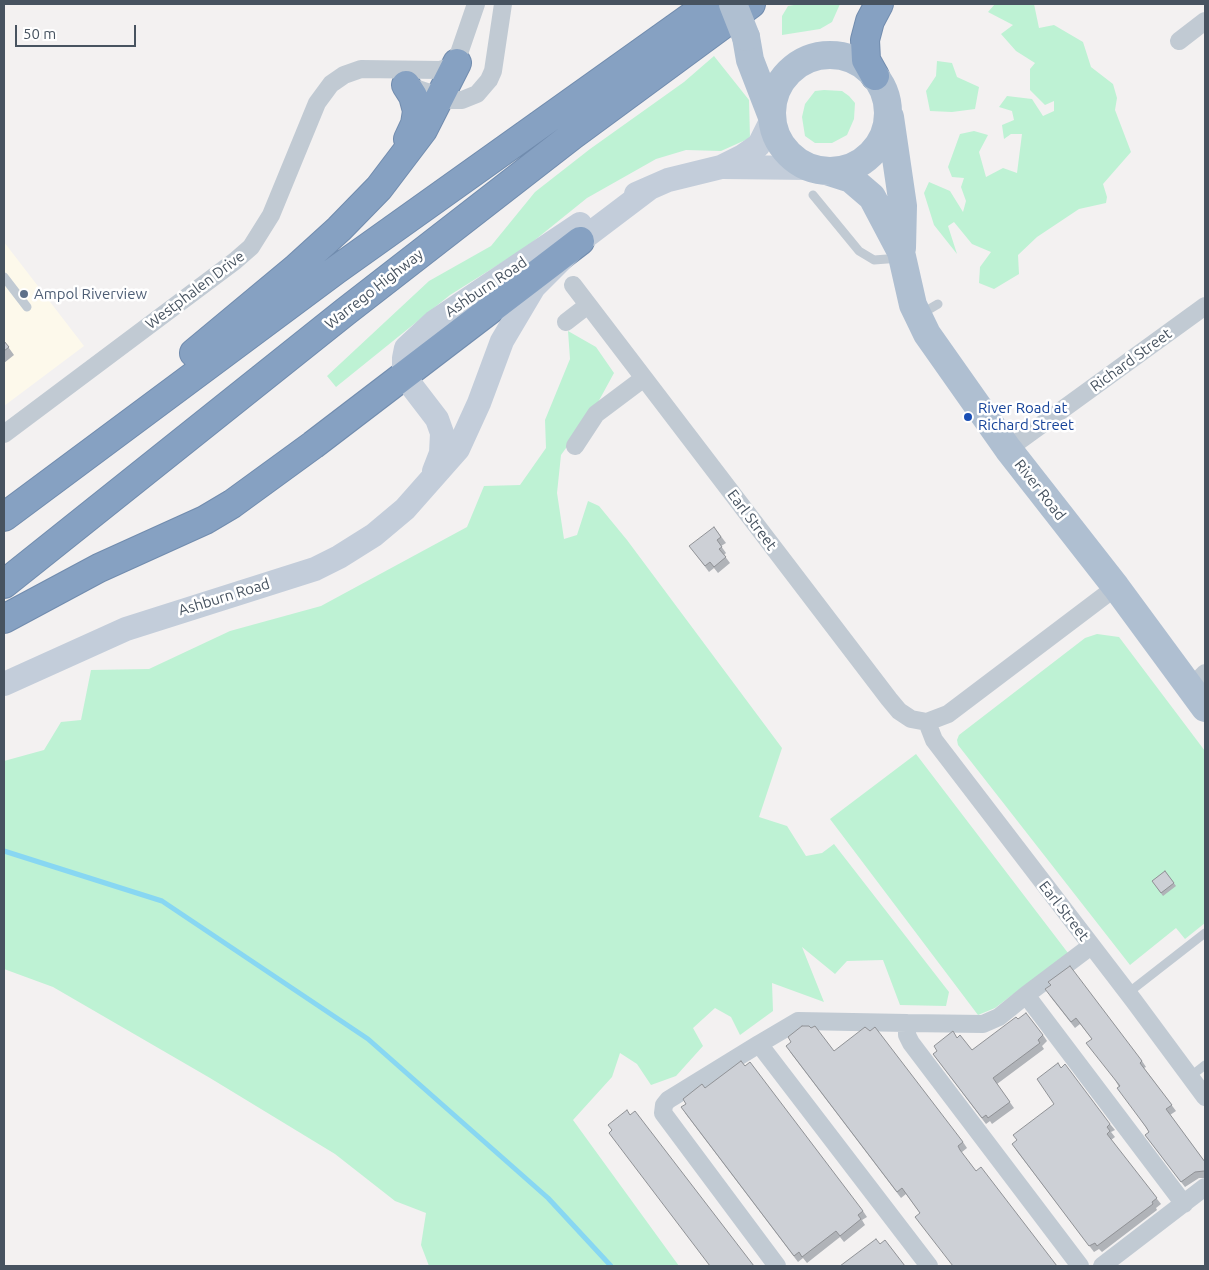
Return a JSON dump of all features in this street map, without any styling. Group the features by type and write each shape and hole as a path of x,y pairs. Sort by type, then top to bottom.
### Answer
{"highway":[{"path":"4,517 336,270 709,4"},
{"name":"Warrego Highway","path":"4,584 400,269 573,135 751,4"},
{"path":"875,76 866,60 865,40 870,21 879,4"},
{"path":"150,407 163,379 295,269 339,229 379,188 416,140 441,98 457,63"},
{"path":"379,188 406,142 416,120 415,102 406,85"},
{"path":"4,619 90,572 205,520 232,504 404,376 580,241"}],"main road":[{"path":"733,4 746,37 750,60 772,118 778,140 787,153 817,178 856,165 875,150 887,129 887,102 875,76 860,63 842,57 823,56 790,64 772,58 746,37"},
{"path":"772,118 772,103 776,88 785,76 800,63"},
{"name":"River Road","path":"887,102 903,206 902,255"},
{"name":"River Road","path":"817,178 844,176 868,192 884,215 928,310 941,355 1008,450 1200,690"}],"street":[{"path":"457,63 476,4"},
{"path":"372,68 406,85 441,98 462,100 469,98 484,88 489,80 496,58 503,4"},
{"path":"1179,41 1205,21"},
{"name":"Westphalen Drive","path":"4,434 236,261 251,247 271,215 312,114 324,92 344,75 372,68 440,70 457,63"},
{"name":"Ashburn Road","path":"428,484 440,457 442,433 437,419 404,376 406,348 425,328 585,221 619,201 668,180 721,167 756,147 772,118"},
{"name":"Ashburn Road","path":"721,167 817,178"},
{"name":"Ashburn Road","path":"4,684 126,629 315,569 347,553 374,535 405,509 458,449 480,403 502,341 527,296 550,269 580,241 650,188"},
{"name":"Earl Street","path":"573,285 889,699 899,711 911,719 927,722 934,740 1128,993 1205,1097"},
{"path":"566,322 588,305"},
{"name":"Richard Street","path":"1008,450 1205,306"},
{"path":"575,446 596,414 644,378"},
{"path":"927,722 948,714 1116,587"},
{"path":"777,1266 668,1122 663,1111 664,1104 672,1097 798,1021 983,1024 995,1019 1091,946"},
{"path":"1026,995 1184,1204"},
{"path":"907,1023 907,1034 911,1043 1080,1266"},
{"path":"759,1044 929,1266"},
{"path":"1102,1266 1205,1187"}],"lane":[{"path":"817,178 860,251 874,260 902,255"},
{"path":"4,276 27,306"},
{"path":"1128,993 1205,933"},
{"path":"1191,1076 1205,1065"}],"shaded area":[{"name":"Ampol Riverview","path":"4,242 84,346 4,406"}],"green space":[{"path":"800,4 840,4 832,22 820,29 782,35 782,16 788,6"},
{"path":"995,4 1034,4 1039,28 1054,25 1083,42 1091,67 1113,84 1117,98 1115,110 1131,152 1103,184 1107,197 1106,203 1079,209 1037,237 1018,255 1019,274 994,289 979,283 980,267 991,252 972,244 954,222 948,226 957,254 934,225 924,193 929,182 950,191 963,212 966,201 961,187 964,178 952,177 948,167 960,134 974,131 988,135 979,152 986,177 1003,168 1017,173 1022,134 1011,134 1004,139 1002,125 1014,120 1012,111 999,107 1007,96 1032,99 1043,116 1054,111 1054,101 1045,105 1030,90 1030,69 1035,63 1016,51 1001,34 1013,25 988,12"},
{"path":"714,56 749,100 750,138 721,151 686,150 656,159 587,198 525,248 450,295 336,387 327,376 429,281 491,246 535,192 590,149 684,82"},
{"path":"937,61 952,63 957,77 979,87 975,109 952,112 930,111 926,91 936,76"},
{"path":"815,91 842,91 849,96 855,103 854,119 847,135 832,143 815,143 805,136 802,117 805,104"},
{"path":"568,331 596,347 614,373 596,406 561,455 557,493 564,539 577,535 588,501 599,506 627,540 782,748 759,817 787,826 806,856 822,853 834,844 949,992 946,1006 900,1005 883,960 847,961 835,974 802,947 824,1002 772,983 773,1011 740,1035 731,1017 715,1008 693,1028 703,1046 676,1076 651,1085 637,1064 620,1053 612,1077 573,1120 679,1266 429,1266 421,1245 426,1213 395,1201 335,1154 210,1078 53,987 4,969 4,761 44,750 61,722 81,720 91,670 149,669 230,631 321,606 467,527 484,486 520,485 546,448 545,420 570,359"},
{"path":"1097,634 1119,637 1205,751 1205,923 1185,939 1176,928 1130,965 958,745 957,740 959,735 1085,638"},
{"path":"916,754 1068,953 995,1008 978,1015 830,819"}],"building":[{"path":"4,341 9,347 4,351"},
{"path":"714,527 721,537 717,540 722,547 719,549 726,557 714,567 710,562 705,566 689,546"},
{"path":"1165,871 1174,883 1161,893 1152,881"},
{"path":"1070,966 1142,1061 1140,1063 1172,1105 1166,1109 1205,1162 1204,1171 1195,1172 1181,1182 1145,1135 1149,1132 1117,1088 1120,1086 1086,1043 1092,1039 1076,1018 1071,1022 1045,989 1051,985 1048,982"},
{"path":"1026,1013 1043,1035 1038,1040 1040,1043 993,1078 1010,1102 988,1118 986,1115 982,1118 933,1054 937,1051 934,1046 953,1031 957,1038 960,1035 972,1050 1016,1017 1018,1019"},
{"path":"802,1026 809,1026 811,1028 815,1026 834,1051 865,1027 870,1031 875,1027 963,1142 958,1146 960,1150 976,1171 981,1167 1057,1266 953,1266 915,1217 920,1213 902,1188 897,1192 786,1046 791,1042 788,1037"},
{"path":"741,1061 745,1066 750,1062 863,1211 858,1215 861,1219 840,1236 836,1231 802,1257 799,1252 794,1256 681,1107 686,1104 683,1099 702,1084 705,1088"},
{"path":"1058,1063 1061,1068 1065,1064 1110,1124 1107,1127 1110,1131 1107,1134 1157,1198 1152,1202 1153,1204 1097,1246 1095,1243 1089,1246 1012,1144 1017,1140 1013,1135 1054,1104 1037,1079"},
{"path":"627,1110 630,1115 635,1111 754,1266 710,1266 609,1133 612,1130 608,1125"},
{"path":"876,1239 880,1244 885,1240 905,1266 840,1266"}],"waterway":[{"path":"4,851 162,901 368,1039 548,1198 611,1266"}],"place":[{"name":"Ampol Riverview","path":"24,294"},
{"name":"River Road at Richard Street","path":"968,417"}]}
